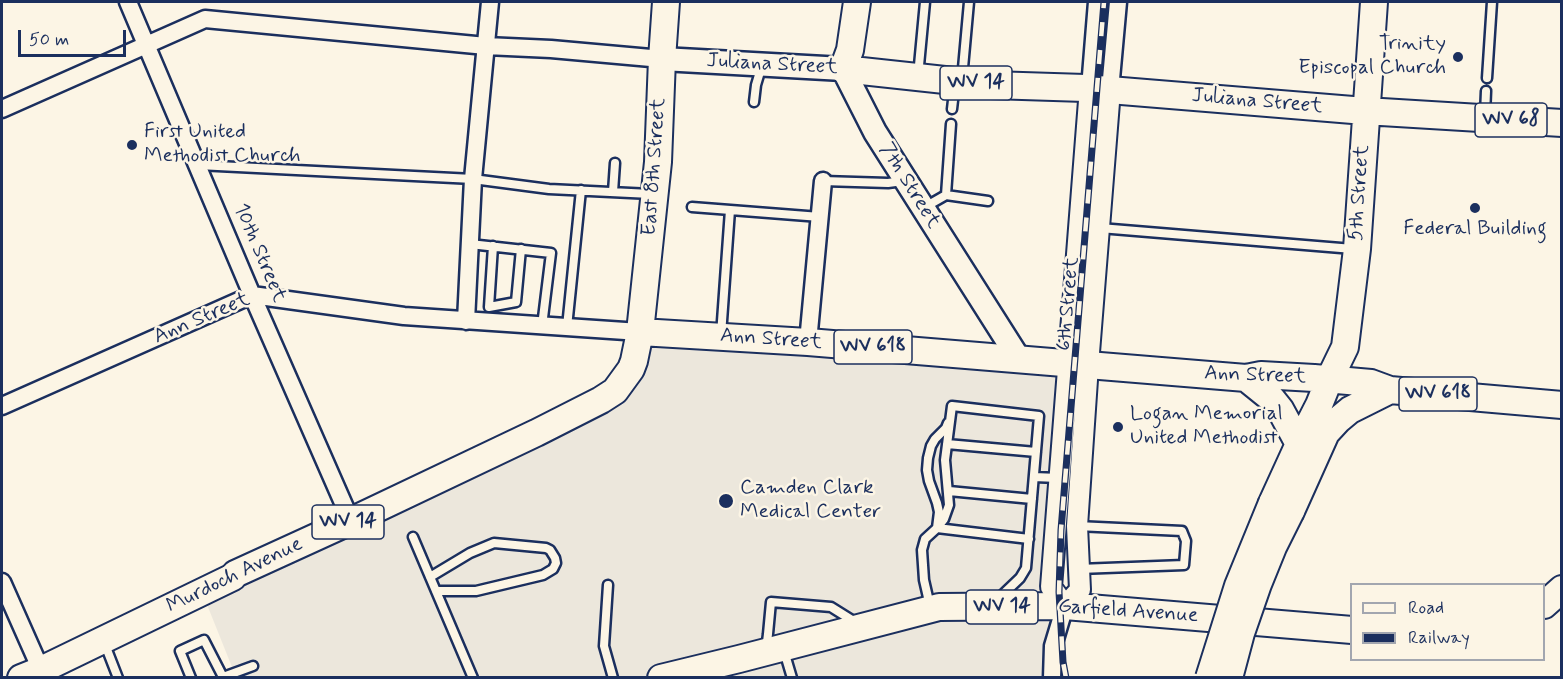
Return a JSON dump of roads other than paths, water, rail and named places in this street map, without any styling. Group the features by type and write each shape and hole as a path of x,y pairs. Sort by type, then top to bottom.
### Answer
{"main road":[{"name":"East 8th Street","path":"640,332 658,162 666,2"},
{"path":"843,69 850,50 857,2"},
{"name":"5th Street","path":"1299,444 1345,347 1357,249 1374,2"},
{"name":"Juliana Street","path":"662,58 843,69 991,85 1100,89 1365,111 1562,123"},
{"name":"7th Street","path":"843,69 875,132 1018,358"},
{"path":"643,301 657,319 678,334"},
{"name":"Ann Street","path":"640,332 808,342 1246,378 1262,375 1359,382 1371,383 1390,390 1562,405"},
{"name":"Murdoch Avenue","path":"35,675 235,574 351,521 601,400 621,385 631,369 640,332"},
{"path":"1345,347 1356,361 1359,382"},
{"path":"1246,378 1272,399 1299,444"},
{"name":"WV 618","path":"1209,678 1238,586 1326,434 1350,410 1390,390"},
{"name":"WV 618","path":"1229,678 1240,633 1273,547 1299,444"},
{"path":"1545,604 1562,589"},
{"name":"Garfield Avenue","path":"661,678 939,607 1065,606 1350,630"}],"street":[{"name":"10th Street","path":"128,2 351,521"},
{"path":"466,321 473,178 490,2"},
{"name":"6th Street","path":"1065,606 1051,587 1059,478 1099,228 1100,89 1097,2"},
{"name":"6th Street","path":"1052,678 1053,646 1065,606 1080,590 1077,526 1079,227 1100,89 1118,2"},
{"name":"Juliana Street","path":"2,109 205,19 486,46 662,58"},
{"path":"808,342 823,181"},
{"name":"Ann Street","path":"2,406 252,295 404,316 640,332"},
{"path":"2,582 35,675"}],"lane":[{"path":"918,77 925,2"},
{"path":"952,109 969,2"},
{"path":"1487,78 1492,2"},
{"path":"754,102 762,64"},
{"path":"1484,118 1486,91"},
{"path":"946,195 951,124"},
{"path":"613,192 615,163"},
{"path":"198,165 473,178 549,189 655,194"},
{"path":"823,181 888,183 906,181"},
{"path":"567,327 580,190"},
{"path":"923,208 946,195 988,201"},
{"path":"692,207 820,217"},
{"path":"721,336 730,210"},
{"path":"1079,227 1357,249"},
{"path":"470,244 551,253 542,326"},
{"path":"493,246 489,307 516,303 521,249"},
{"path":"930,609 924,580 922,550 925,539 944,519 949,505 945,460 952,406 1039,416 1026,568 1020,578 990,607"},
{"path":"937,528 938,503 929,480 928,458 931,446 946,428 950,419"},
{"path":"947,444 1036,452"},
{"path":"1034,477 1059,478"},
{"path":"949,491 1032,499"},
{"path":"1077,526 1182,531 1186,541 1184,565 1079,569"},
{"path":"937,528 1029,539"},
{"path":"413,537 473,678"},
{"path":"430,577 476,550 494,543 546,548 555,558 556,563 553,569 543,574 476,591 436,591"},
{"path":"608,585 604,646 613,678"},
{"path":"758,654 767,642 771,602 831,607 867,626"},
{"path":"104,639 118,678"},
{"path":"191,678 180,651 204,640 223,677 253,666"},
{"path":"783,648 792,678"}],"railway":[{"path":"1066,678 1059,592 1061,530 1104,2"}],"place":[{"name":"Trinity Episcopal Church","path":"1458,57"},
{"name":"First United Methodist Church","path":"132,145"},
{"name":"Federal Building","path":"1475,208"},
{"name":"Logan Memorial United Methodist","path":"1118,427"},
{"name":"Camden Clark Medical Center","path":"726,501"}]}
